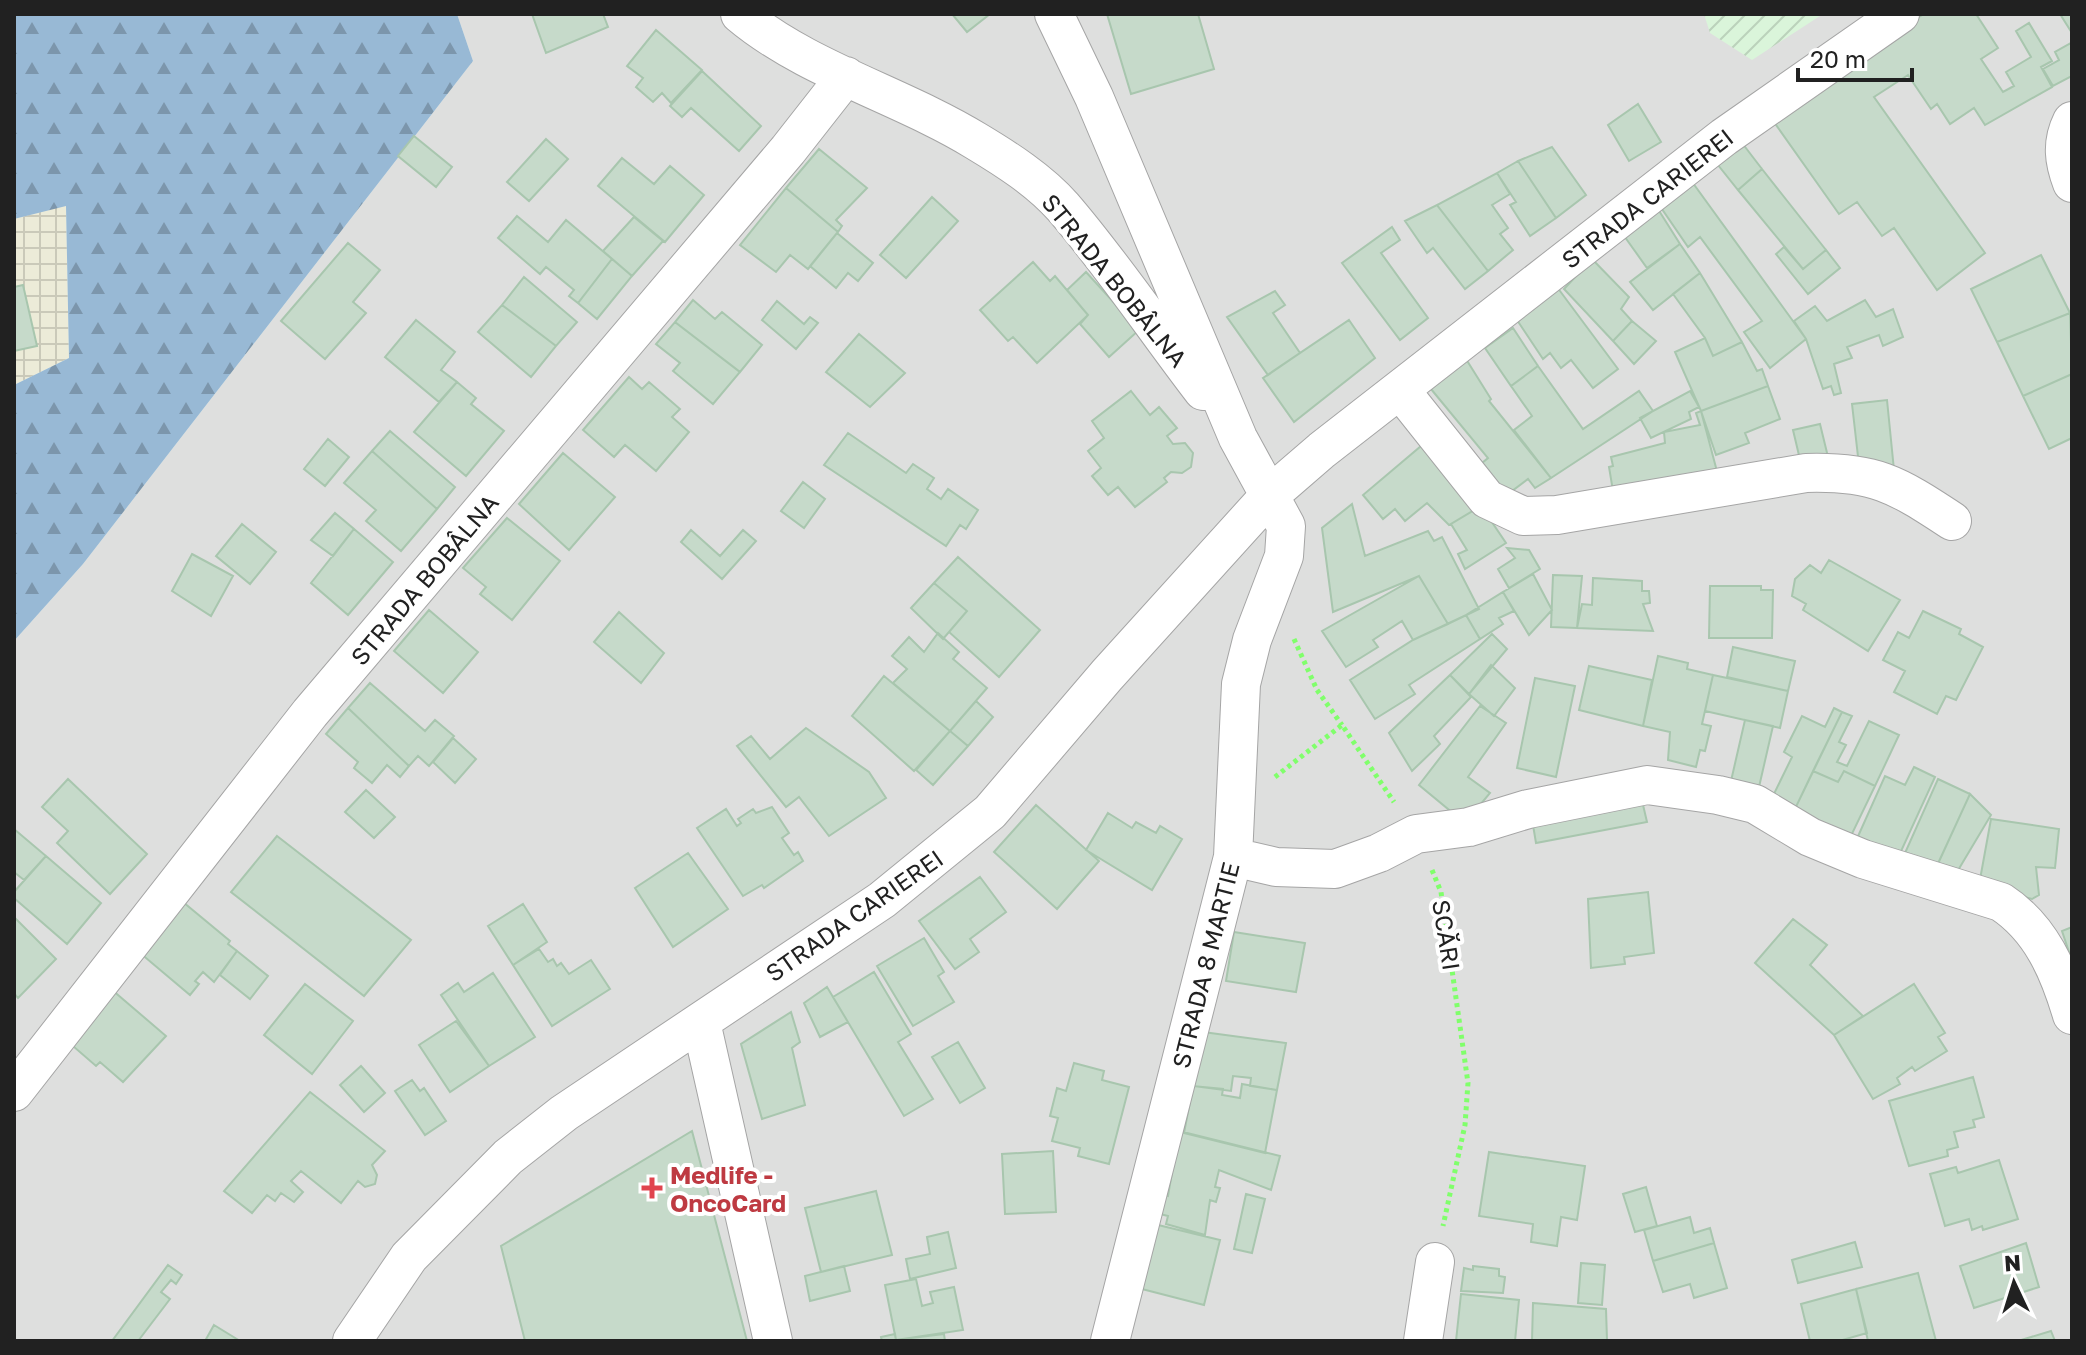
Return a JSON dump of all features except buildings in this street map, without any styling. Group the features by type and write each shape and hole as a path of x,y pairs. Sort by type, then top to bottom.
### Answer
{"street":[{"name":"STRADA BOBÂLNA","path":"740,14 755,26 846,76 974,139 1023,172 1062,206 1238,438"},
{"path":"1054,14 1094,97 1238,438"},
{"name":"STRADA CARIEREI","path":"352,1341 409,1257 508,1157 564,1113 882,900 990,812 1107,675 1270,495 1322,450 1724,137 1900,14"},
{"name":"STRADA BOBÂLNA","path":"14,1092 310,713 788,150 846,76"},
{"path":"2072,121 2067,132 2064,160 2072,183"},
{"path":"1401,391 1487,499 1523,516 1557,515 1806,473 1844,472 1875,477 1907,491 1952,521"},
{"name":"STRADA 8 MARTIE","path":"1110,1341 1233,857 1245,669 1252,640 1284,556 1286,526 1238,438"},
{"path":"1233,857 1276,867 1335,869 1379,853 1416,834 1469,827 1528,809 1647,785 1718,795 1755,804 1810,837 1863,859 1953,885 2009,908 2047,950 2072,1015"},
{"path":"701,1022 773,1341"},
{"path":"1423,1341 1435,1262"}],"path":[{"name":"SCĂRI","path":"1238,757 1242,778 1264,784 1342,725 1416,834 1441,892 1468,1083 1465,1125 1435,1262"}],"shaded area":[{"path":"457,14 2072,14 2072,1341 14,1341 14,641 83,564 473,61"},
{"path":"1704,14 1823,14 1752,60 1710,33"},
{"path":"66,205 69,358 14,385 14,219"}],"green space":[{"path":"14,14 457,14 473,61 83,564 14,641 14,385 69,358 66,206 14,219"}],"place":[{"name":"Medlife - OncoCard","path":"652,1188"}]}
